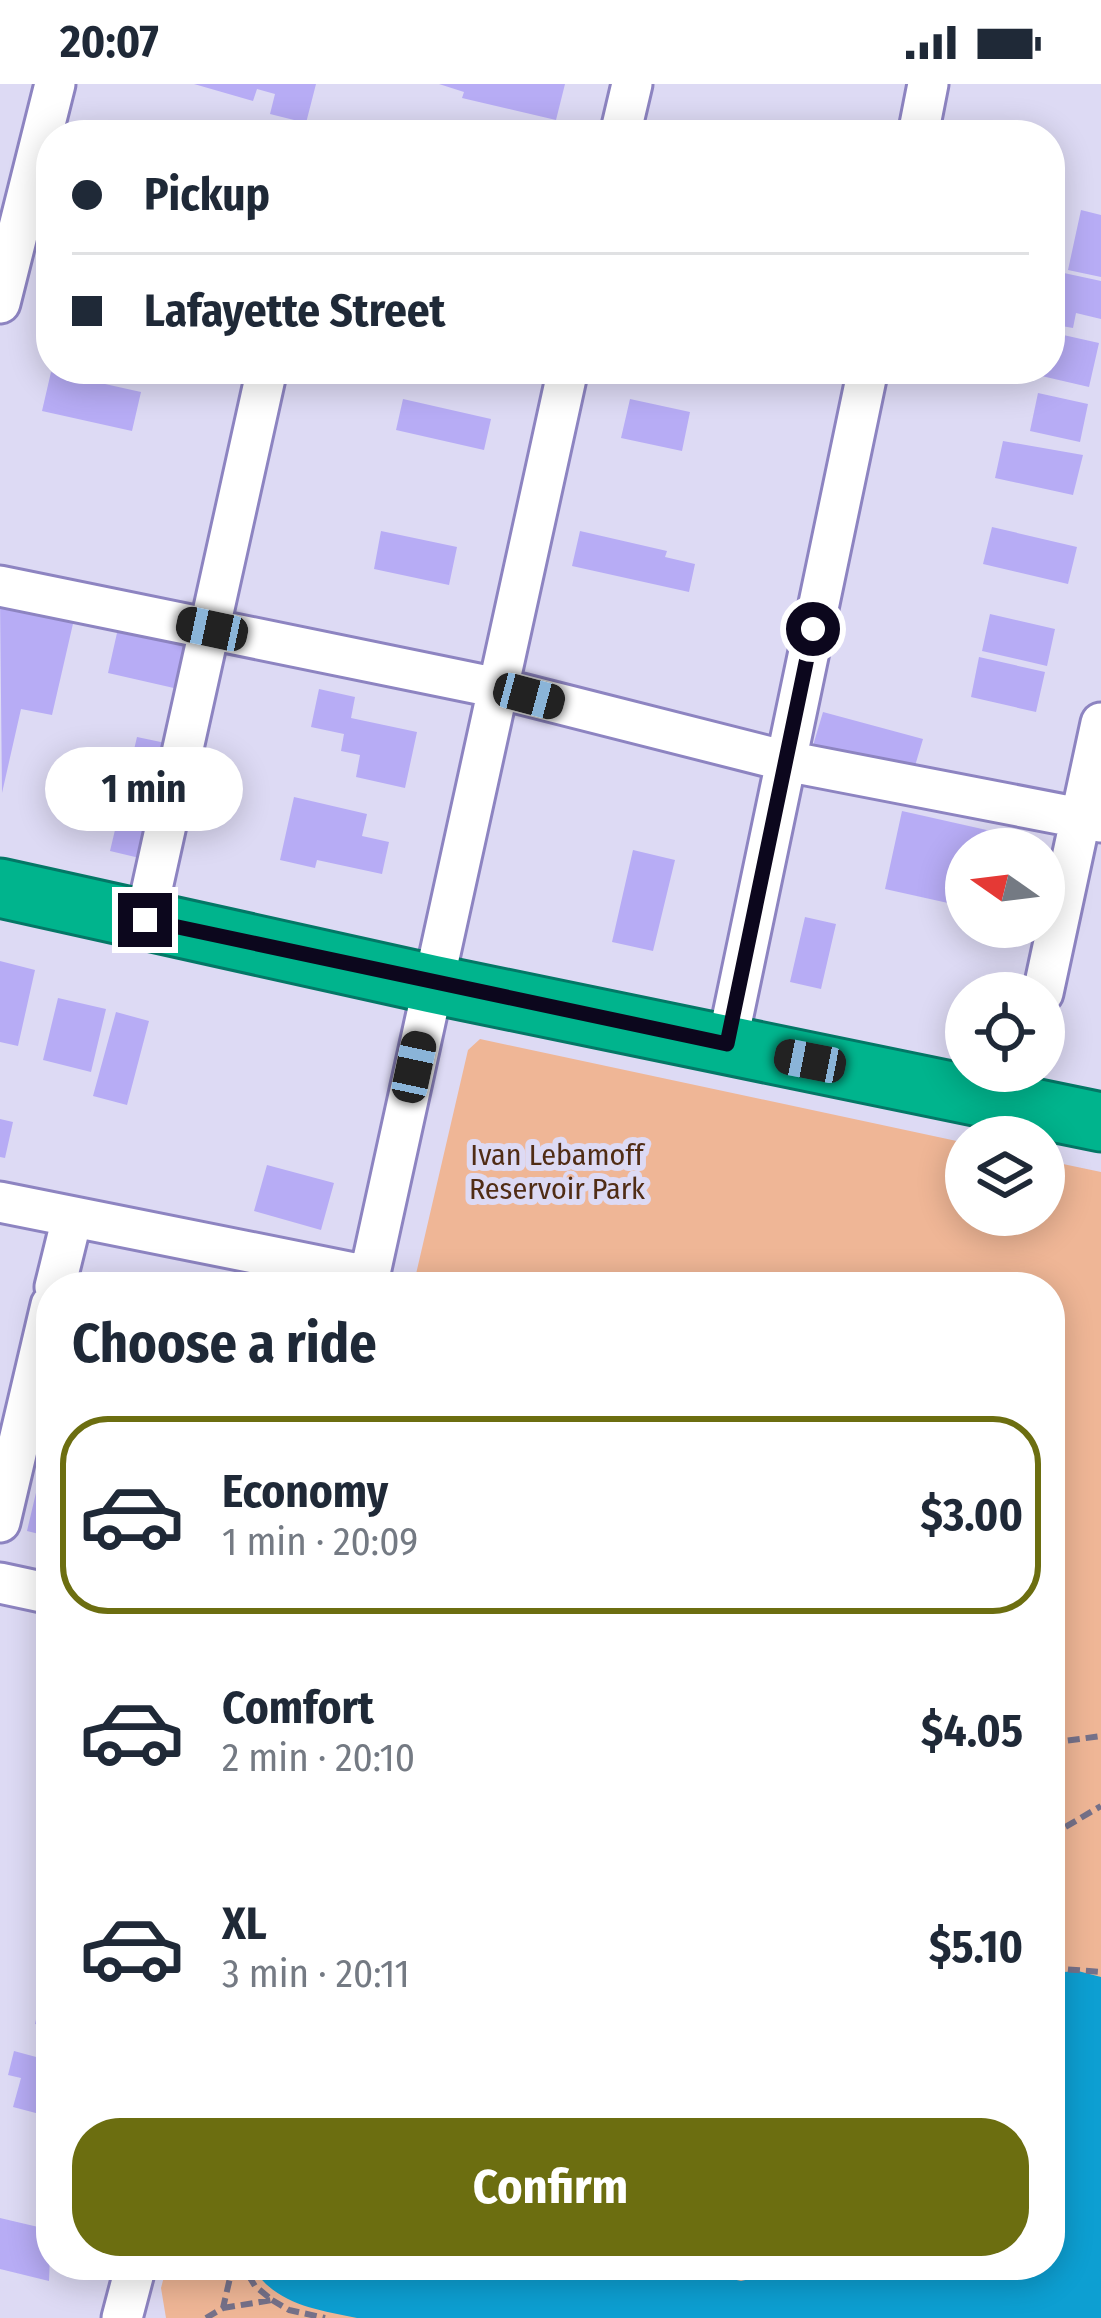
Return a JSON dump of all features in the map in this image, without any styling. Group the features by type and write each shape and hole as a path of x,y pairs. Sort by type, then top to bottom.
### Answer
{"highway":[{"path":"0,888 727,1044 945,1076"},
{"path":"1032,1092 1101,1121"}],"street":[{"path":"46,120 55,84"},
{"path":"624,120 632,84"},
{"path":"921,120 928,84"},
{"path":"0,303 36,160"},
{"path":"145,920 264,384"},
{"path":"370,1272 565,384"},
{"path":"727,1044 865,384"},
{"path":"0,586 498,688 786,761 1091,820"},
{"path":"1049,972 1091,820 1101,723"},
{"path":"0,1202 326,1272"},
{"path":"59,1272 72,1218"},
{"path":"0,1522 36,1369"},
{"path":"0,1583 36,1591"},
{"path":"122,2318 132,2280"}],"path":[{"path":"1065,1740 1101,1736"},
{"path":"1065,1827 1101,1806"},
{"path":"1065,1969 1101,1972"},
{"path":"224,2308 230,2280"},
{"path":"252,2280 289,2310 325,2318"},
{"path":"206,2318 224,2308 272,2300"}],"green space":[{"name":"Ivan Lebamoff Reservoir Park","path":"480,1039 945,1139 945,1236 1065,1236 1065,1164 1101,1172 1101,2318 166,2318 163,2280 1065,2280 1065,1272 416,1272 468,1050"}],"water":[{"path":"1065,1972 1101,1977 1101,2318 357,2318 311,2308 284,2297 263,2280 1065,2280"}],"building":[{"path":"194,84 316,84 307,120 270,114 275,94 257,89 253,101"},
{"path":"439,84 565,84 556,120 462,98 464,92"},
{"path":"1081,210 1101,215 1101,277 1068,270"},
{"path":"1065,273 1101,281 1101,319 1076,313 1073,328 1065,327"},
{"path":"1065,335 1099,343 1089,387 1065,381"},
{"path":"48,384 105,384 141,392 132,431 42,411"},
{"path":"1038,393 1088,404 1080,442 1030,431"},
{"path":"403,399 491,419 484,450 396,430"},
{"path":"630,399 690,412 682,451 621,438"},
{"path":"1003,441 1083,455 1073,495 995,478"},
{"path":"992,527 1077,547 1068,584 983,564"},
{"path":"381,531 457,547 449,585 374,569"},
{"path":"580,531 667,551 665,557 695,564 689,592 572,566"},
{"path":"0,598 75,615 52,715 21,709 2,793"},
{"path":"990,614 1055,629 1047,666 982,651"},
{"path":"119,624 199,642 187,691 108,673"},
{"path":"979,657 1045,672 1036,712 971,697"},
{"path":"319,689 355,697 351,718 417,732 405,788 356,777 360,755 341,751 344,734 311,727"},
{"path":"823,712 923,739 912,776 812,749"},
{"path":"137,737 175,745 148,860 110,851"},
{"path":"294,797 367,814 362,836 389,842 382,874 317,860 315,868 280,860"},
{"path":"902,811 978,828 945,828 945,902 885,889"},
{"path":"633,850 675,860 653,951 612,942"},
{"path":"805,917 836,924 821,989 790,982"},
{"path":"0,961 35,970 18,1046 0,1042"},
{"path":"58,998 106,1009 91,1072 43,1060"},
{"path":"116,1012 149,1021 127,1105 93,1096"},
{"path":"0,1119 13,1122 5,1158 0,1157"},
{"path":"267,1165 334,1183 321,1230 254,1211"},
{"path":"36,1493 36,1533 27,1531"},
{"path":"14,2051 36,2057 36,2113 13,2107 21,2078 8,2075"},
{"path":"0,2218 36,2226 36,2278 0,2269"}],"route":[{"path":"145,920 727,1044 813,629"}]}
